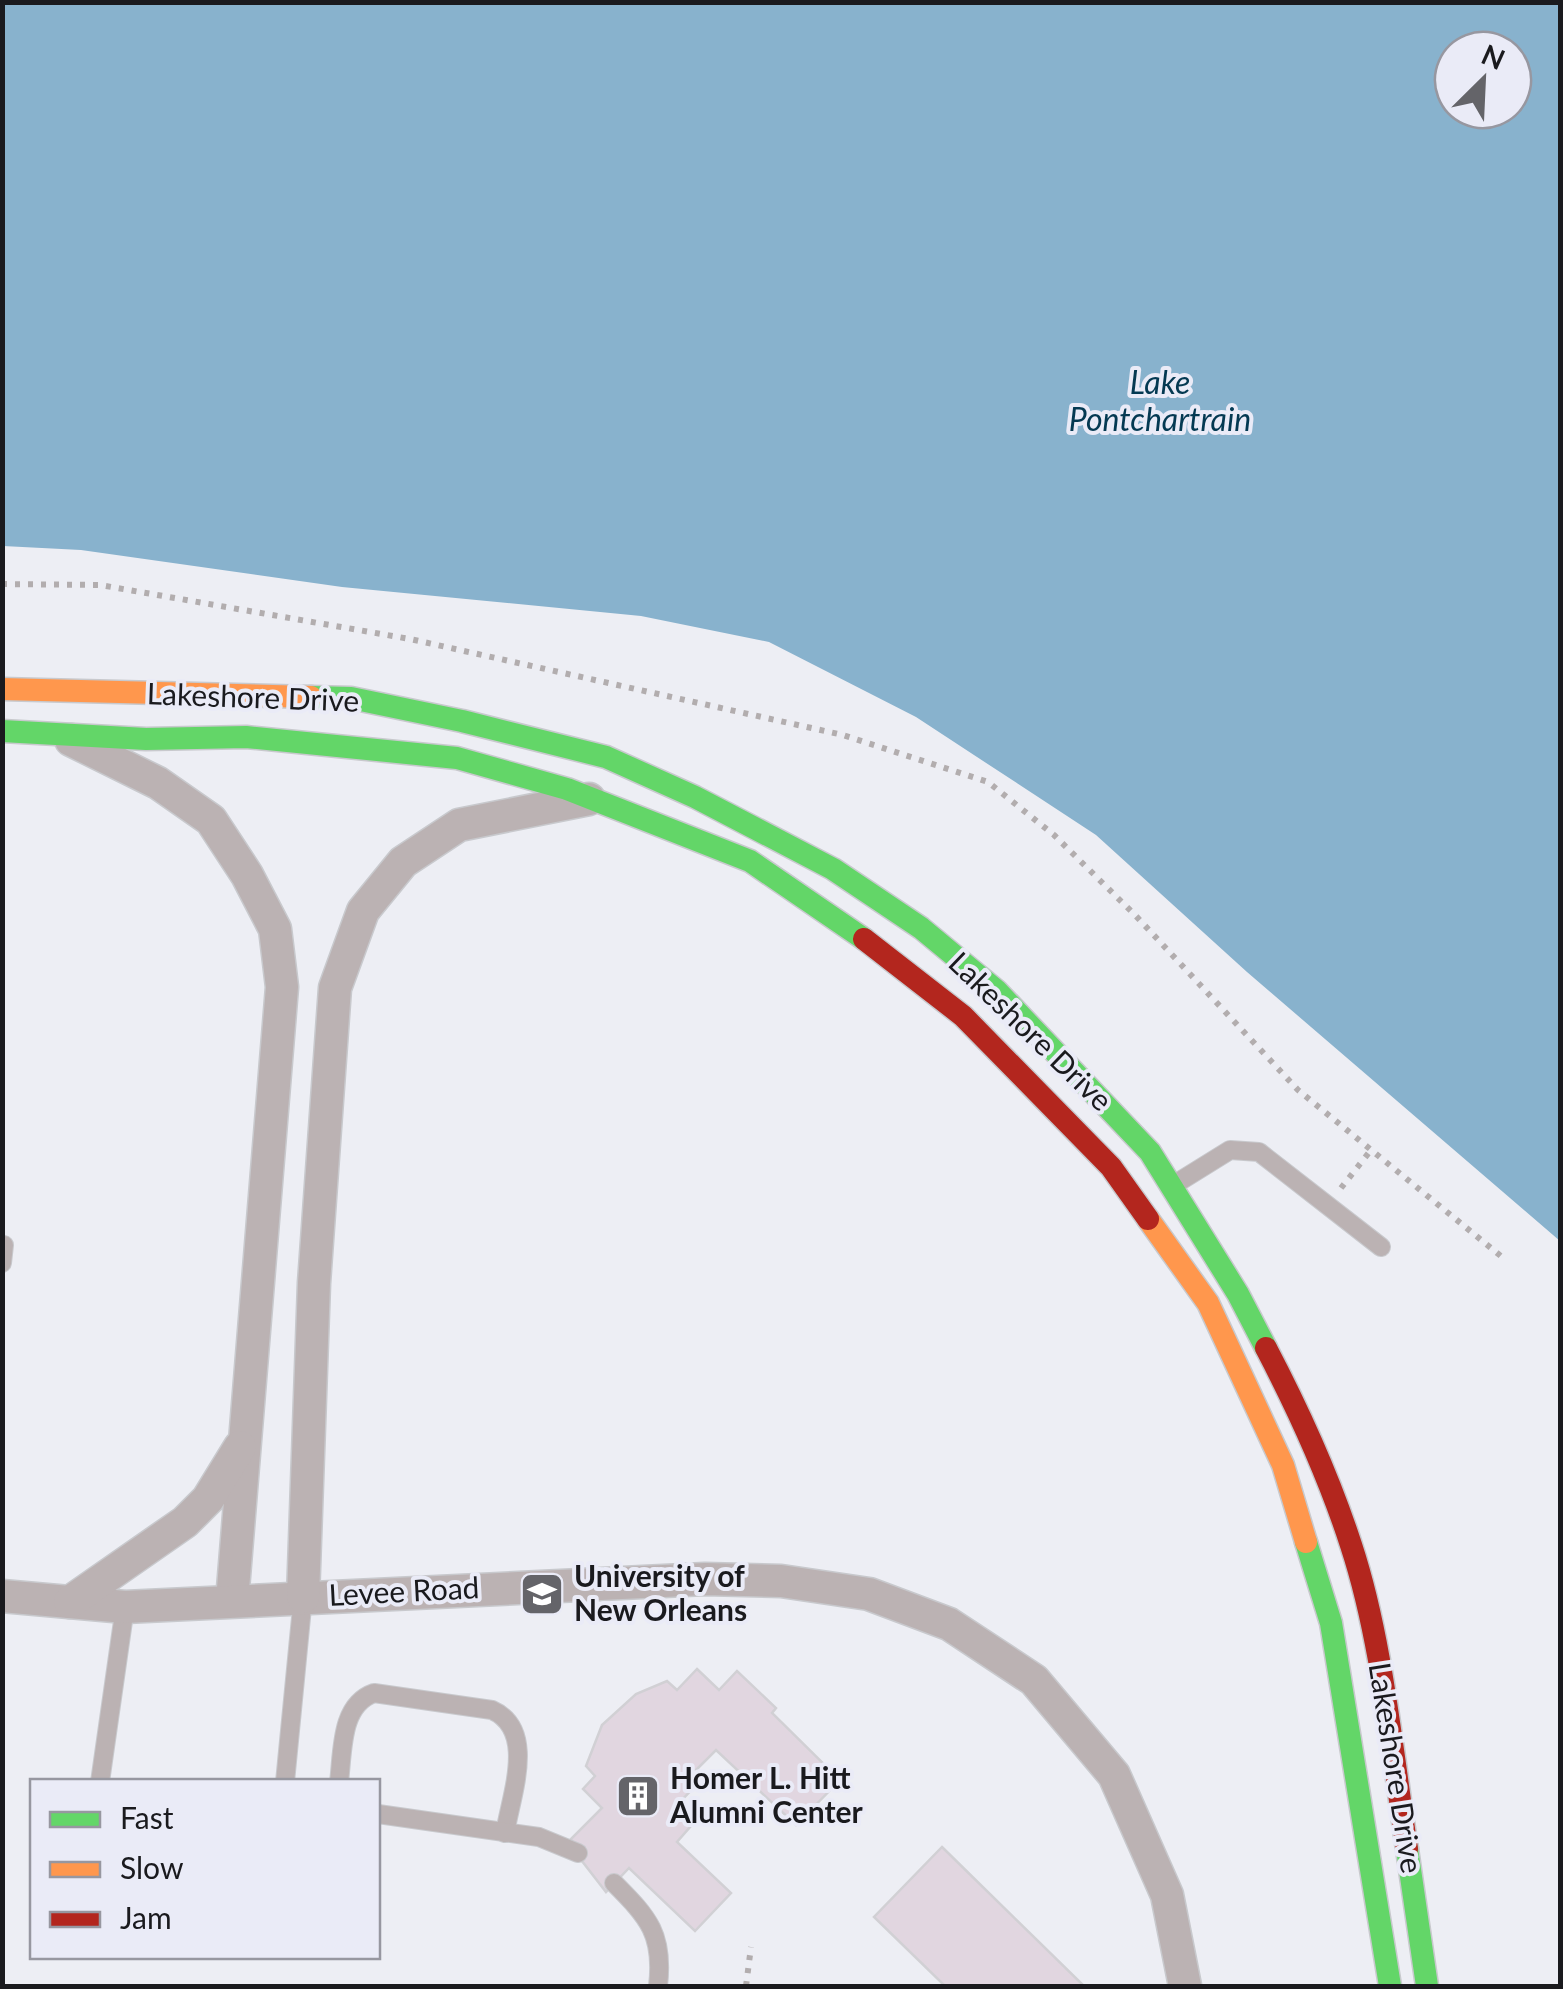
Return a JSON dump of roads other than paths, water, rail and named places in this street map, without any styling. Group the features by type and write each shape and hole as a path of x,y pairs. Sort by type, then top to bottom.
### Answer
{"street":[{"name":"Lakeshore Drive","path":"2,690 352,698 606,758 695,797 833,869 920,928 997,990 1150,1152 1238,1294 1302,1418 1352,1546 1380,1674 1428,1986"},
{"name":"Lakeshore Drive","path":"2,730 146,738 246,737 456,758 592,798 750,861 840,920 963,1016 1110,1167 1208,1303 1284,1465 1331,1623 1390,1986"},
{"path":"58,734 158,782 211,820 247,875 275,929 282,987 232,1600"},
{"path":"304,1597 314,1283 326,1089 335,988 363,910 403,862 460,825 592,798"},
{"path":"70,1602 185,1522 208,1498 245,1439"},
{"name":"Levee Road","path":"2,1596 125,1607 613,1582 781,1580 869,1594 949,1624 1034,1680 1114,1776 1167,1895 1185,1986"}],"lane":[{"path":"1171,1186 1230,1150 1259,1152 1382,1247"},
{"path":"285,1779 304,1597"},
{"path":"100,1779 125,1607"},
{"path":"340,1779 350,1714 364,1696 374,1693 492,1710 505,1716 517,1736 505,1833"},
{"path":"380,1814 540,1838 578,1854"},
{"path":"614,1883 640,1910 656,1936 660,1946 658,1986"}],"water":[{"name":"Lake Pontchartrain","path":"2,3 1560,3 1560,1241 1247,972 1096,835 916,717 769,642 641,616 342,587 81,550 3,546"}],"place":[{"name":"University of New Orleans","path":"542,1594"},
{"name":"Homer L. Hitt Alumni Center","path":"638,1796"}]}
